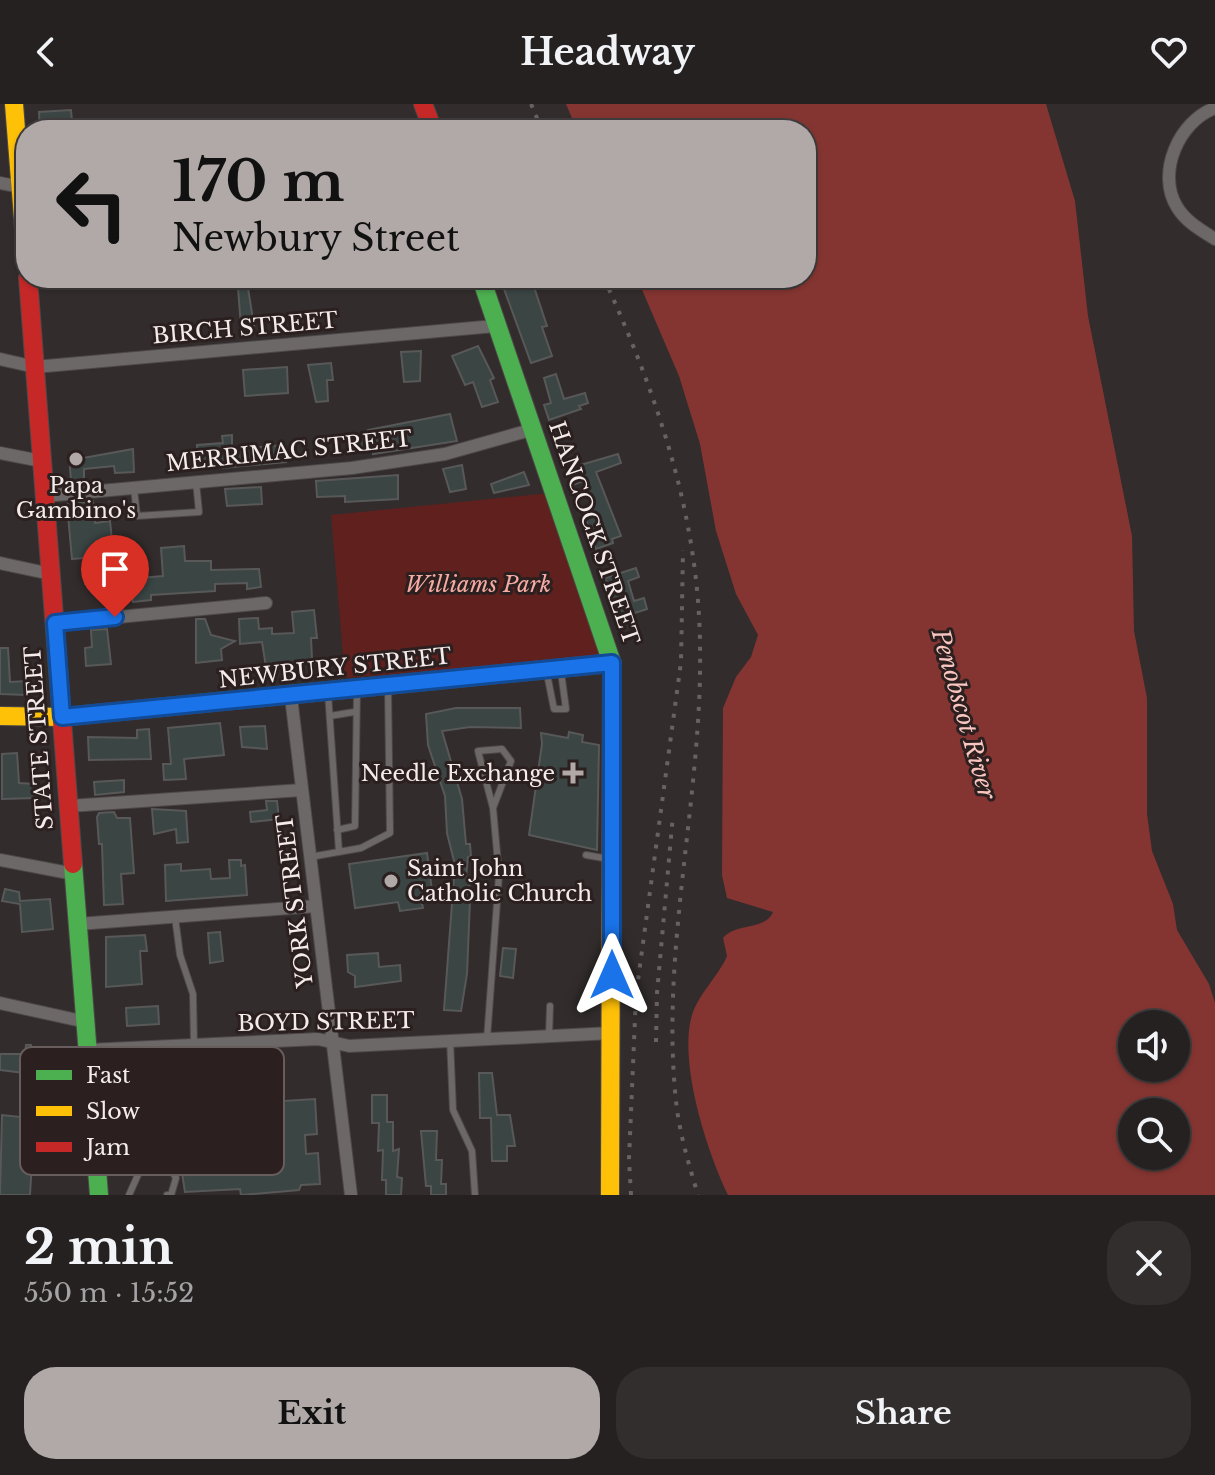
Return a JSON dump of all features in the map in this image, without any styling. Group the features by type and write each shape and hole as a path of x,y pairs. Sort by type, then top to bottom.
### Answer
{"main road":[{"name":"STATE STREET","path":"29,288 88,1047"},
{"name":"HANCOCK STREET","path":"484,288 612,663 610,1195"},
{"name":"NEWBURY STREET","path":"0,716 62,717 388,688 612,663"},
{"name":"STATE STREET","path":"97,1175 99,1195"}],"street":[{"path":"1215,108 1187,128 1173,152 1170,180 1176,206 1191,224 1215,239"},
{"name":"BIRCH STREET","path":"0,359 35,367 495,326"},
{"name":"MERRIMAC STREET","path":"45,496 352,468 445,454 534,429"},
{"path":"0,453 41,461"},
{"path":"0,563 51,574"},
{"path":"55,623 266,603"},
{"name":"YORK STREET","path":"291,697 351,1195"},
{"path":"69,806 302,790"},
{"path":"0,860 74,874"},
{"path":"78,924 316,906"},
{"path":"0,1003 86,1022"},
{"name":"BOYD STREET","path":"152,1047 318,1039 349,1046 612,1033"}],"lane":[{"path":"134,488 137,516 199,512 196,482"},
{"path":"554,670 566,709 554,709 554,670"},
{"path":"310,857 378,841 390,833 388,688"},
{"path":"337,830 355,826 354,712 357,691"},
{"path":"328,693 339,852"},
{"path":"330,716 354,712"},
{"path":"487,1039 499,875 493,808 478,751 502,749 511,761 493,808"},
{"path":"586,855 612,860"},
{"path":"175,917 180,955 193,994 194,1045"},
{"path":"549,1036 550,1006"},
{"path":"450,1039 453,1110 472,1151 475,1195"},
{"path":"129,1195 138,1175"},
{"path":"171,1195 174,1175"}],"green space":[{"name":"Williams Park","path":"549,493 605,656 345,678 331,515"}],"water":[{"name":"Penobscot River","path":"566,104 1046,104 1075,201 1088,316 1132,536 1134,631 1147,698 1147,814 1152,851 1173,904 1177,930 1209,984 1215,1003 1215,1195 728,1195 704,1132 692,1081 689,1034 692,1015 727,956 723,938 735,930 764,922 773,912 727,898 722,875 723,708 736,677 751,657 758,635 736,594 716,531 700,444 679,376 641,288 816,288 816,120 573,120"}],"building":[{"path":"71,110 72,120 39,120 39,112"},
{"path":"238,288 248,288 254,326 241,327"},
{"path":"504,288 534,288 547,326 542,327 552,356 531,363"},
{"path":"478,346 494,378 490,380 498,402 482,407 473,382 465,385 452,356"},
{"path":"421,351 420,381 404,382 401,352"},
{"path":"331,363 333,380 327,380 328,401 316,402 308,365"},
{"path":"287,367 288,393 245,396 243,370"},
{"path":"556,374 564,399 585,393 588,403 579,406 581,409 549,420 544,405 551,403 544,378"},
{"path":"450,414 457,441 373,454 373,447 359,448 357,435 369,434 368,430"},
{"path":"232,435 232,447 236,449 284,445 286,462 223,468 223,464 198,466 197,445 223,443 222,436"},
{"path":"133,449 134,472 115,473 114,466 84,469 84,480 71,481 69,455 83,454 83,458"},
{"path":"618,454 621,463 596,472 621,536 612,539 613,543 596,549 583,512 593,509 583,481 573,485 567,469"},
{"path":"462,465 466,489 450,492 443,469"},
{"path":"524,472 529,485 494,493 491,484"},
{"path":"398,475 398,499 345,502 345,496 317,497 316,481"},
{"path":"261,487 262,504 227,506 225,489"},
{"path":"93,501 95,523 110,521 114,560 121,559 122,581 85,584 84,558 72,559 67,504"},
{"path":"184,546 185,561 211,561 211,570 259,569 261,587 247,589 247,583 215,584 215,591 151,595 151,600 133,602 129,579 163,576 161,548"},
{"path":"636,568 639,577 628,581 634,601 644,598 647,609 619,618 605,578"},
{"path":"314,610 317,638 311,638 312,659 266,667 262,642 240,644 239,619 258,618 259,629 272,628 272,634 294,633 292,612"},
{"path":"196,619 205,619 211,635 235,641 221,649 222,660 196,663"},
{"path":"107,629 111,664 86,666 85,648 92,647 91,630"},
{"path":"0,648 8,648 10,682 27,681 27,695 0,694"},
{"path":"456,708 520,708 521,728 470,727 442,731 462,799 466,844 470,844 471,856 468,857 466,877 469,877 470,900 467,974 461,1011 444,1010 454,877 458,877 447,833 445,796 428,745 426,714"},
{"path":"220,723 224,755 184,759 186,779 164,780 163,764 171,764 168,728"},
{"path":"265,726 267,749 242,747 240,727"},
{"path":"149,729 151,759 89,760 88,737 137,738 137,730"},
{"path":"569,732 583,735 582,742 599,745 597,850 529,835 541,733 568,738"},
{"path":"17,753 19,783 35,784 36,798 2,799 2,754"},
{"path":"124,780 124,792 95,795 94,782"},
{"path":"266,801 277,801 279,819 251,822 250,812 267,810"},
{"path":"152,809 186,811 188,842 177,843 176,829 154,834"},
{"path":"114,812 117,818 130,818 134,873 121,874 123,904 104,905 102,844 99,844 97,817 99,813"},
{"name":"Saint John Catholic Church","path":"427,853 433,898 421,899 423,908 400,911 398,902 355,908 349,864"},
{"path":"229,860 241,860 241,866 245,865 247,895 166,901 165,865 181,864 181,871 210,869 211,879 230,878"},
{"path":"5,889 19,892 20,901 50,899 53,929 22,932 20,904 2,901"},
{"path":"220,932 223,961 210,963 208,933"},
{"path":"145,935 147,951 140,951 142,984 106,987 106,937"},
{"path":"503,948 516,949 513,978 500,976"},
{"path":"378,953 379,967 400,965 401,981 355,987 355,976 348,972 347,955"},
{"path":"158,1006 159,1024 127,1026 126,1008"},
{"path":"0,1054 20,1054 20,1072 0,1070"},
{"path":"479,1073 492,1073 497,1115 510,1115 515,1146 507,1146 507,1161 492,1161 491,1118 480,1118"},
{"path":"372,1095 387,1095 387,1122 393,1122 393,1151 399,1149 397,1177 402,1178 401,1195 386,1195 386,1180 382,1180 383,1150 378,1151 379,1123 372,1123"},
{"path":"315,1099 317,1134 305,1135 306,1154 318,1153 320,1184 301,1185 299,1190 241,1195 240,1189 185,1192 182,1175 284,1175 284,1101"},
{"path":"2,1115 20,1117 20,1175 31,1175 30,1195 0,1195"},
{"path":"421,1131 437,1131 436,1160 442,1160 441,1184 446,1184 446,1195 431,1195 431,1186 426,1186"}],"railway":[{"path":"531,104 538,120"},
{"path":"608,288 641,366 671,456 692,548 697,595 699,700 677,929 673,1044 677,1113 698,1195"},
{"path":"631,1195 629,1159 636,995 681,662 683,550"},
{"path":"656,1042 657,993 673,815"}],"traffic: fast":[{"path":"484,288 612,663 611,880"},
{"path":"73,864 87,1047"},
{"path":"97,1175 99,1195"}],"traffic: slow":[{"path":"14,104 16,129"},
{"path":"0,716 62,717 612,663"},
{"path":"610,1195 611,880"}],"traffic: jam":[{"path":"423,104 429,120"},
{"path":"29,288 73,864"}],"place":[{"name":"Papa Gambino's","path":"76,459"},
{"name":"Needle Exchange","path":"573,773"},
{"name":"Saint John Catholic Church","path":"391,881"}],"route":[{"path":"115,617 55,623 62,717 388,688 612,663 612,975"}]}
